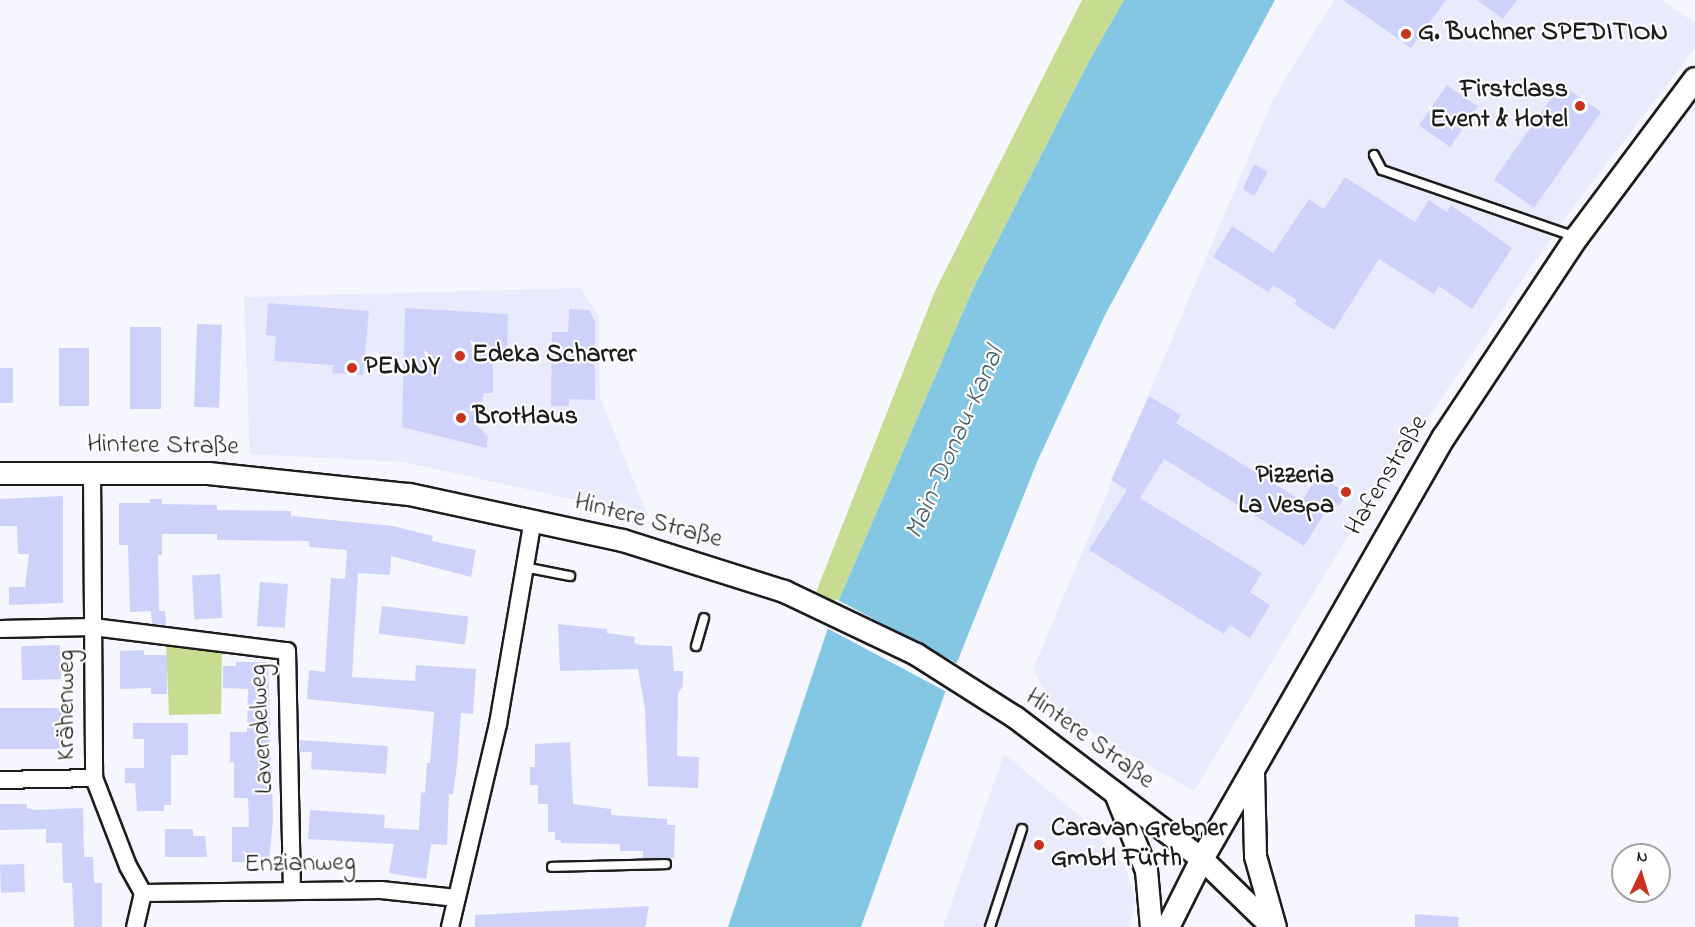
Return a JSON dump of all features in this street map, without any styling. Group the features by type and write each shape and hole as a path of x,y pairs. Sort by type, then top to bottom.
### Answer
{"main road":[{"name":"Hafenstraße","path":"1168,927 1202,859 1444,437 1577,237 1695,79"}],"street":[{"name":"Hintere Straße","path":"0,473 92,472 264,477 409,494 533,519 646,547 784,591 916,654 1014,717 1202,859 1273,927"},
{"name":"Krähenweg","path":"92,472 94,778 128,866 143,893"},
{"path":"450,927 500,716 533,519"},
{"path":"0,629 93,627"},
{"name":"Lavendelweg","path":"93,627 288,651 292,890"},
{"path":"1253,772 1255,856 1273,927"},
{"path":"0,780 94,778"},
{"path":"1115,792 1146,870 1151,927"},
{"name":"Enzianweg","path":"143,893 381,890 457,898"},
{"path":"135,927 143,893"}],"lane":[{"path":"1374,155 1382,170 1577,237"},
{"path":"524,567 570,576"},
{"path":"696,646 704,618"},
{"path":"990,927 1022,829"},
{"path":"552,867 666,864"}],"shaded area":[{"path":"1334,0 1662,0 1695,23 1695,48 1560,225 1356,523 1194,791 1058,714 1033,669 1273,99"},
{"path":"580,288 599,315 600,397 648,516 404,462 250,454 244,297"},
{"name":"Caravan Grebner GmbH Fürth","path":"1004,754 1087,822 1125,867 1136,901 1129,927 943,927"}],"green space":[{"path":"1082,0 1124,0 1088,63 972,291 832,616 812,605 935,291"},
{"path":"166,642 222,648 221,714 169,715"}],"water":[{"name":"Main-Donau-Kanal","path":"1124,0 1275,0 1105,315 1037,462 946,690 861,927 728,927 832,616 972,291 1088,63"}],"pier":[{"path":"836,599 960,665 946,691 822,625"}],"building":[{"name":"G. Buchner SPEDITION","path":"1343,0 1446,0 1411,48"},
{"path":"1477,0 1517,0 1503,19"},
{"path":"1561,84 1601,112 1534,208 1494,180"},
{"path":"1447,85 1478,107 1450,147 1419,125"},
{"path":"1254,164 1268,172 1254,196 1243,189"},
{"path":"1345,177 1415,222 1429,200 1447,212 1451,205 1512,248 1472,309 1439,286 1434,294 1379,259 1334,330 1294,304 1297,300 1273,285 1268,292 1213,257 1232,226 1273,253 1309,199 1324,209"},
{"path":"268,303 369,311 363,375 332,373 333,365 274,361 276,336 266,335"},
{"path":"405,308 508,314 507,355 493,355 493,393 484,393 477,425 488,437 487,448 402,427"},
{"path":"569,309 589,310 595,321 595,400 569,399 569,406 551,406 552,332 568,332"},
{"path":"197,324 222,325 219,408 194,407"},
{"path":"130,327 161,327 161,409 130,409"},
{"path":"59,348 89,348 89,406 59,406"},
{"path":"0,368 13,368 13,403 0,403"},
{"path":"1149,396 1181,415 1176,423 1302,501 1318,475 1347,493 1339,506 1332,501 1304,546 1164,459 1140,498 1262,573 1250,592 1270,605 1250,638 1230,625 1224,634 1089,550 1127,490 1111,480"},
{"path":"63,496 63,603 9,605 9,587 25,587 29,554 18,554 17,526 0,526 0,499"},
{"path":"150,499 162,499 162,504 217,505 217,510 291,511 291,516 393,526 433,536 432,541 476,550 471,577 391,556 390,575 358,573 352,677 415,681 416,665 476,669 473,714 461,713 453,794 449,794 447,845 431,844 426,879 389,873 394,844 308,839 310,810 385,815 384,828 419,830 421,792 425,793 427,763 430,763 434,712 307,699 309,670 325,672 331,578 345,579 347,550 309,547 309,541 217,540 217,534 162,534 162,555 158,555 159,611 165,611 166,625 152,624 151,611 130,612 128,545 119,545 119,503 150,503"},
{"path":"220,574 222,618 194,619 192,575"},
{"path":"260,582 288,584 285,628 257,626"},
{"path":"382,606 468,617 465,644 379,634"},
{"path":"558,624 607,629 607,633 635,637 634,643 640,645 672,646 674,671 683,671 683,686 678,693 677,756 699,757 698,788 648,786 645,708 638,669 560,671"},
{"path":"60,645 61,679 22,680 21,646"},
{"path":"144,650 144,655 167,655 167,694 151,694 151,688 120,689 120,651"},
{"path":"236,662 268,662 273,820 269,862 232,862 232,827 249,827 248,798 234,798 234,762 230,762 230,732 247,732 248,689 223,688 223,666 236,666"},
{"path":"0,708 64,708 64,749 0,749"},
{"path":"133,723 188,723 188,755 171,755 171,805 164,805 164,811 137,811 135,783 125,783 125,768 144,768 144,739 133,739"},
{"path":"299,740 388,746 386,774 311,769 312,752 300,752"},
{"path":"570,742 573,804 611,809 611,815 667,819 667,825 675,825 674,858 643,858 643,851 620,851 620,844 561,843 561,840 555,840 555,832 548,832 548,804 538,804 538,785 530,785 530,767 535,767 535,744"},
{"path":"0,804 27,804 27,808 34,810 83,808 84,857 93,857 94,883 102,883 102,927 74,927 72,883 63,883 62,843 46,843 46,829 0,830"},
{"path":"165,829 193,829 193,836 205,836 207,857 165,857"},
{"path":"24,864 25,892 1,893 0,865"},
{"path":"649,906 645,927 475,927 475,915"},
{"path":"1415,914 1459,917 1458,927 1415,927"}],"place":[{"name":"G. Buchner SPEDITION","path":"1406,34"},
{"name":"Firstclass Event & Hotel","path":"1580,106"},
{"name":"Edeka Scharrer","path":"460,356"},
{"name":"PENNY","path":"352,368"},
{"name":"BrotHaus","path":"461,418"},
{"name":"Pizzeria La Vespa","path":"1346,492"},
{"name":"Caravan Grebner GmbH Fürth","path":"1039,845"}]}
